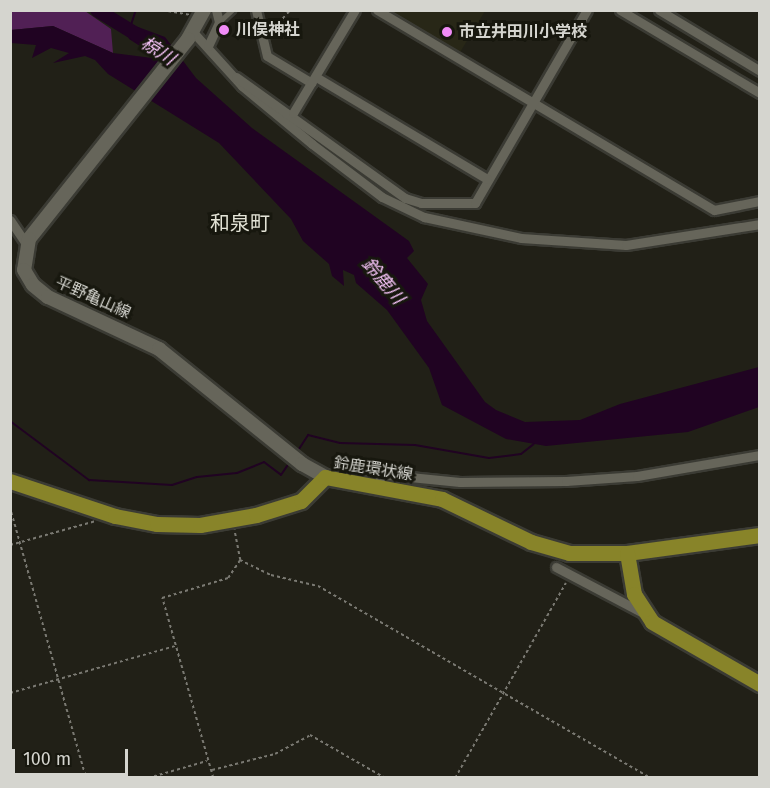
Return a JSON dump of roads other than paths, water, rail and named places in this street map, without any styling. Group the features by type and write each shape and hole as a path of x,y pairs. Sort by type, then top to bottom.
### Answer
{"main road":[{"path":"28,242 191,36 203,14"},
{"name":"平野亀山線","path":"28,242 24,270 39,291 159,349 302,464 325,477"},
{"name":"鈴鹿環状線","path":"10,481 101,511 157,524 231,521 301,501 325,477 455,504 556,551 627,553 759,535"},
{"path":"627,553 631,584 645,614 759,684"}],"street":[{"path":"208,46 219,22 216,10"},
{"path":"256,10 267,56 314,80 487,179"},
{"path":"293,113 355,10"},
{"path":"377,10 714,210 759,201"},
{"path":"234,76 293,113 380,184 405,198 421,203 475,203 587,10"},
{"path":"620,10 759,93"},
{"path":"659,10 759,71"},
{"path":"191,36 208,46 234,76 381,197 424,217 521,238 626,245 759,224"},
{"path":"10,220 28,242"},
{"path":"379,489 380,474 460,482 566,481 637,476 759,455"},
{"path":"556,567 645,614"}],"lane":[{"path":"219,22 232,10"}],"water":[{"name":"鈴鹿川","path":"122,21 165,37 196,78 252,128 409,241 414,251 407,258 428,284 421,300 427,321 485,402 496,410 525,422 580,420 620,404 759,367 759,407 688,432 546,446 506,439 442,405 429,368 387,310 356,283 354,275 343,270 344,286 332,276 329,264 303,241 291,219 219,143 108,74 95,60 85,56 53,63 69,53 51,48 32,58 36,45 11,43 11,30 53,26 113,53 160,59 129,39"}],"waterway":[{"name":"椋川","path":"97,10 139,36"},
{"path":"130,28 136,10"},
{"path":"10,421 89,480 172,485 197,477 237,473 264,462 281,475 287,466"},
{"path":"299,449 308,435 340,443 415,445 489,458 521,454 534,444"}],"place":[{"name":"川俣神社","path":"224,30"},
{"name":"市立井田川小学校","path":"447,32"}],"district":[{"name":"和泉町","path":"240,223"}]}
